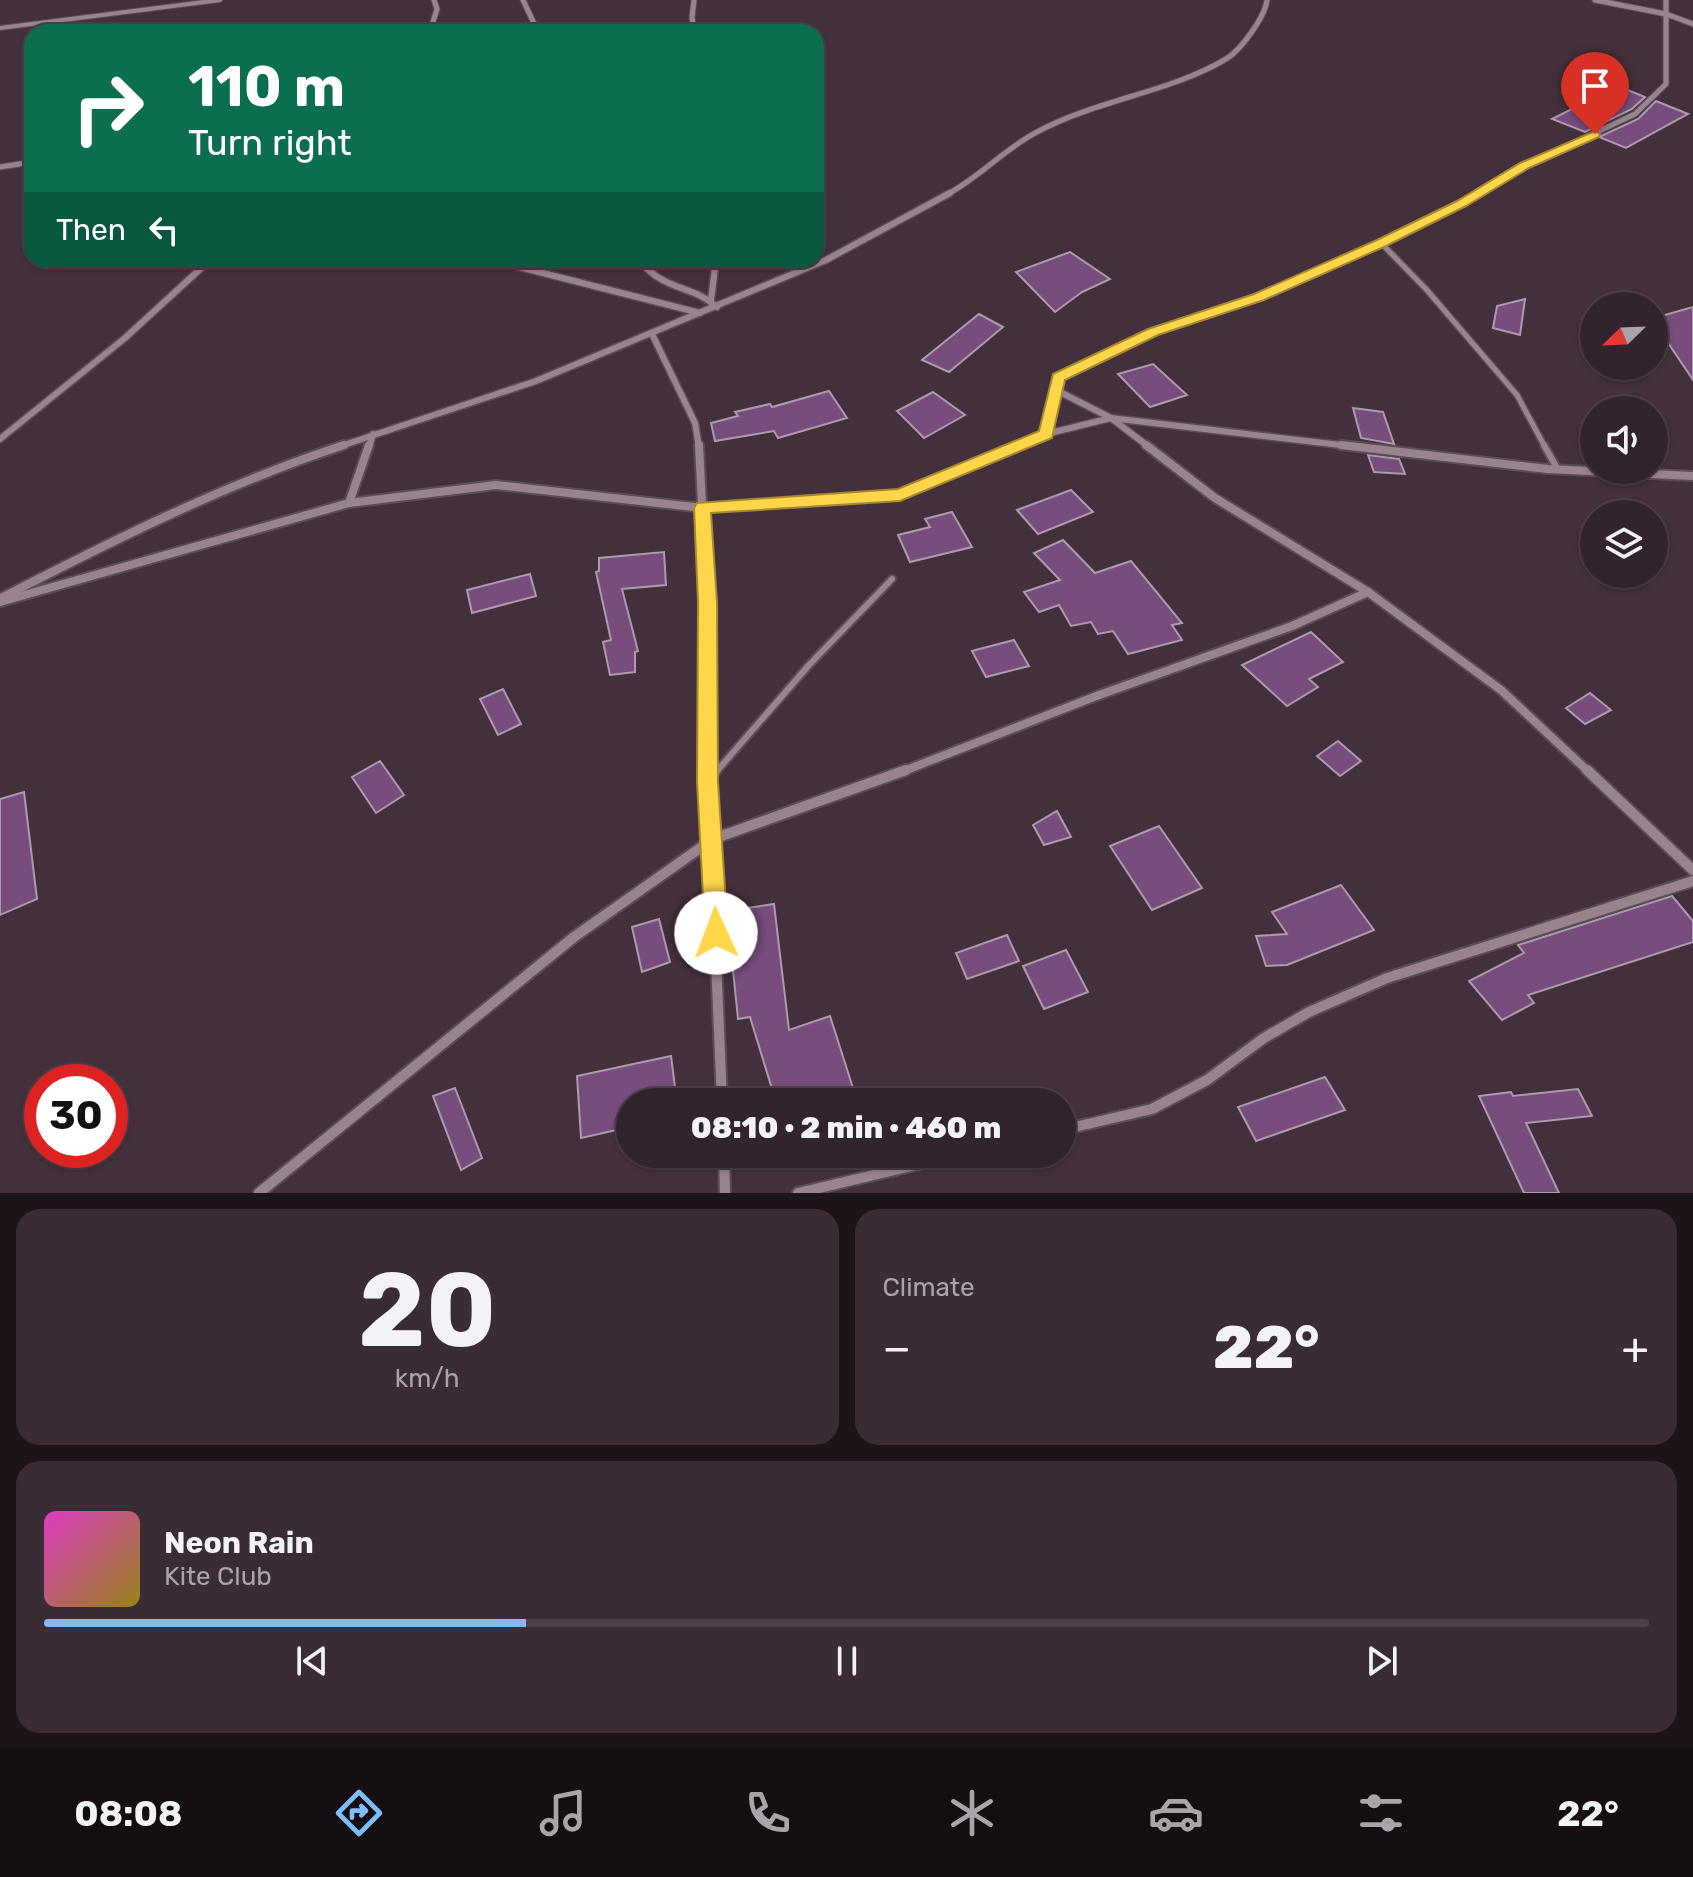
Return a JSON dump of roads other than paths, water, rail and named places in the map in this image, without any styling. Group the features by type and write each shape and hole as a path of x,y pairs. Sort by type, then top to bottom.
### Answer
{"street":[{"path":"432,24 437,9 434,0"},
{"path":"523,0 534,24"},
{"path":"693,24 694,0"},
{"path":"824,261 956,190 1032,134 1069,115 1167,84 1228,58 1265,14 1267,0"},
{"path":"1595,0 1666,14 1693,24"},
{"path":"1046,434 1058,378 1153,332 1259,297 1381,243 1462,204 1525,166 1635,114 1666,84 1666,0"},
{"path":"0,167 24,163"},
{"path":"0,439 125,338 201,268"},
{"path":"524,268 701,313"},
{"path":"645,268 668,287 711,300 717,307"},
{"path":"711,300 715,268"},
{"path":"0,600 211,495 277,467 523,386 807,268"},
{"path":"652,334 695,423 701,458 707,602 708,782 713,839 722,1088"},
{"path":"1056,390 1111,418 1215,498 1368,592 1501,690 1693,870"},
{"path":"0,600 349,503 496,485 703,508 900,495 1046,434 1111,418 1558,470 1693,476"},
{"path":"349,503 373,434"},
{"path":"259,1193 574,937 713,839 950,755 1099,695 1292,626 1368,592"},
{"path":"1076,1127 1152,1109 1207,1080 1264,1038 1309,1012 1387,978 1693,881"},
{"path":"724,1168 725,1193"},
{"path":"798,1193 903,1168"}],"lane":[{"path":"31,24 220,0"},
{"path":"0,28 24,25"},
{"path":"1381,243 1426,289 1517,395 1558,470"},
{"path":"708,782 809,665 892,579"}]}
